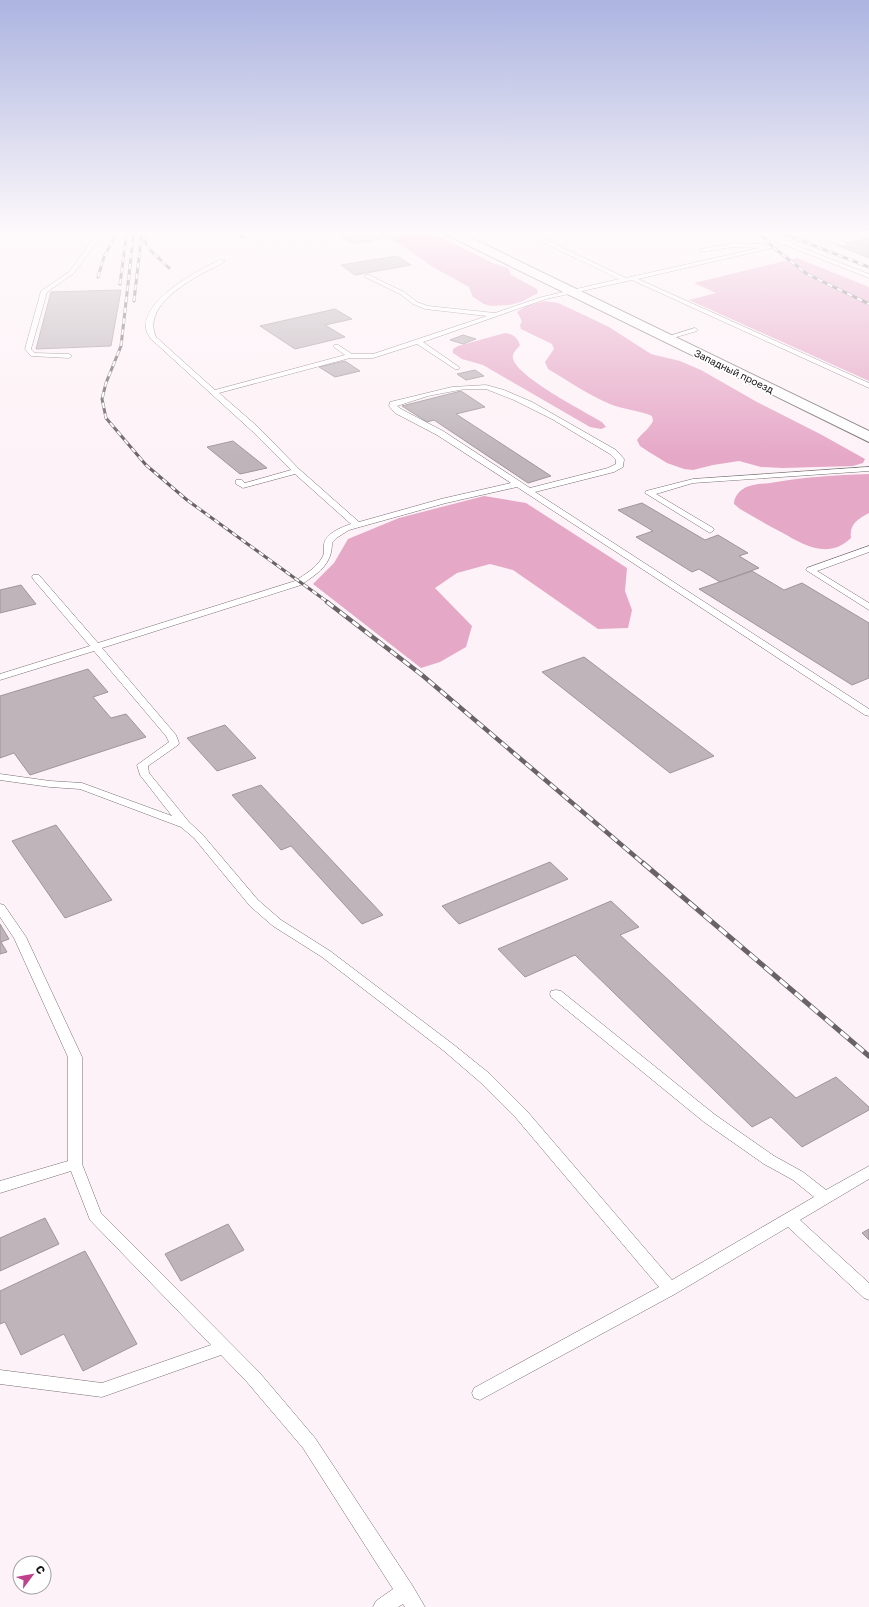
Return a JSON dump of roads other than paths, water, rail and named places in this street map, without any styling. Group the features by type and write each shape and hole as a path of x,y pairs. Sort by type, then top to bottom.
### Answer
{"main road":[{"name":"Западный проезд","path":"601,306 869,437"}],"lane":[{"path":"40,306 28,349 33,355 69,356"},
{"path":"157,306 150,318 149,328 153,338 255,429 296,472 357,525"},
{"path":"422,306 427,308 448,309 498,316"},
{"path":"214,392 350,356 373,356 498,316 523,306"},
{"path":"695,306 869,386"},
{"path":"666,338 695,330"},
{"path":"418,342 457,368"},
{"path":"336,346 350,356"},
{"path":"528,491 611,470 620,465 620,459 613,452 532,405 502,392 486,388 473,387 442,392 393,404 398,411 440,433 528,491 869,713"},
{"path":"710,530 649,493 693,481 869,469"},
{"path":"239,482 243,486 296,472"},
{"path":"0,677 298,583 318,569 328,555 328,543 335,535 346,528 444,501 518,484"},
{"path":"869,549 810,570 869,607"},
{"path":"36,577 97,646 171,735 174,742 167,749 150,759 142,766 144,773 185,825 198,836 254,903 277,923 326,954 449,1048 485,1078 521,1114 670,1289"},
{"path":"0,777 50,784 82,786 185,825"},
{"path":"0,908 20,936 75,1057 75,1164 96,1216 253,1377 309,1443 416,1607"},
{"path":"556,994 709,1118 769,1160 798,1176 825,1197"},
{"path":"0,1187 75,1164"},
{"path":"480,1392 670,1289 790,1220 825,1197 869,1172"},
{"path":"790,1220 869,1293"},
{"path":"0,1377 102,1390 224,1348"},
{"path":"382,1607 406,1592"}],"railway":[{"path":"126,306 121,346 106,383 102,399 106,418 146,465 187,500 329,603"},
{"path":"327,602 422,675 644,864"},
{"path":"643,863 869,1056"}]}
